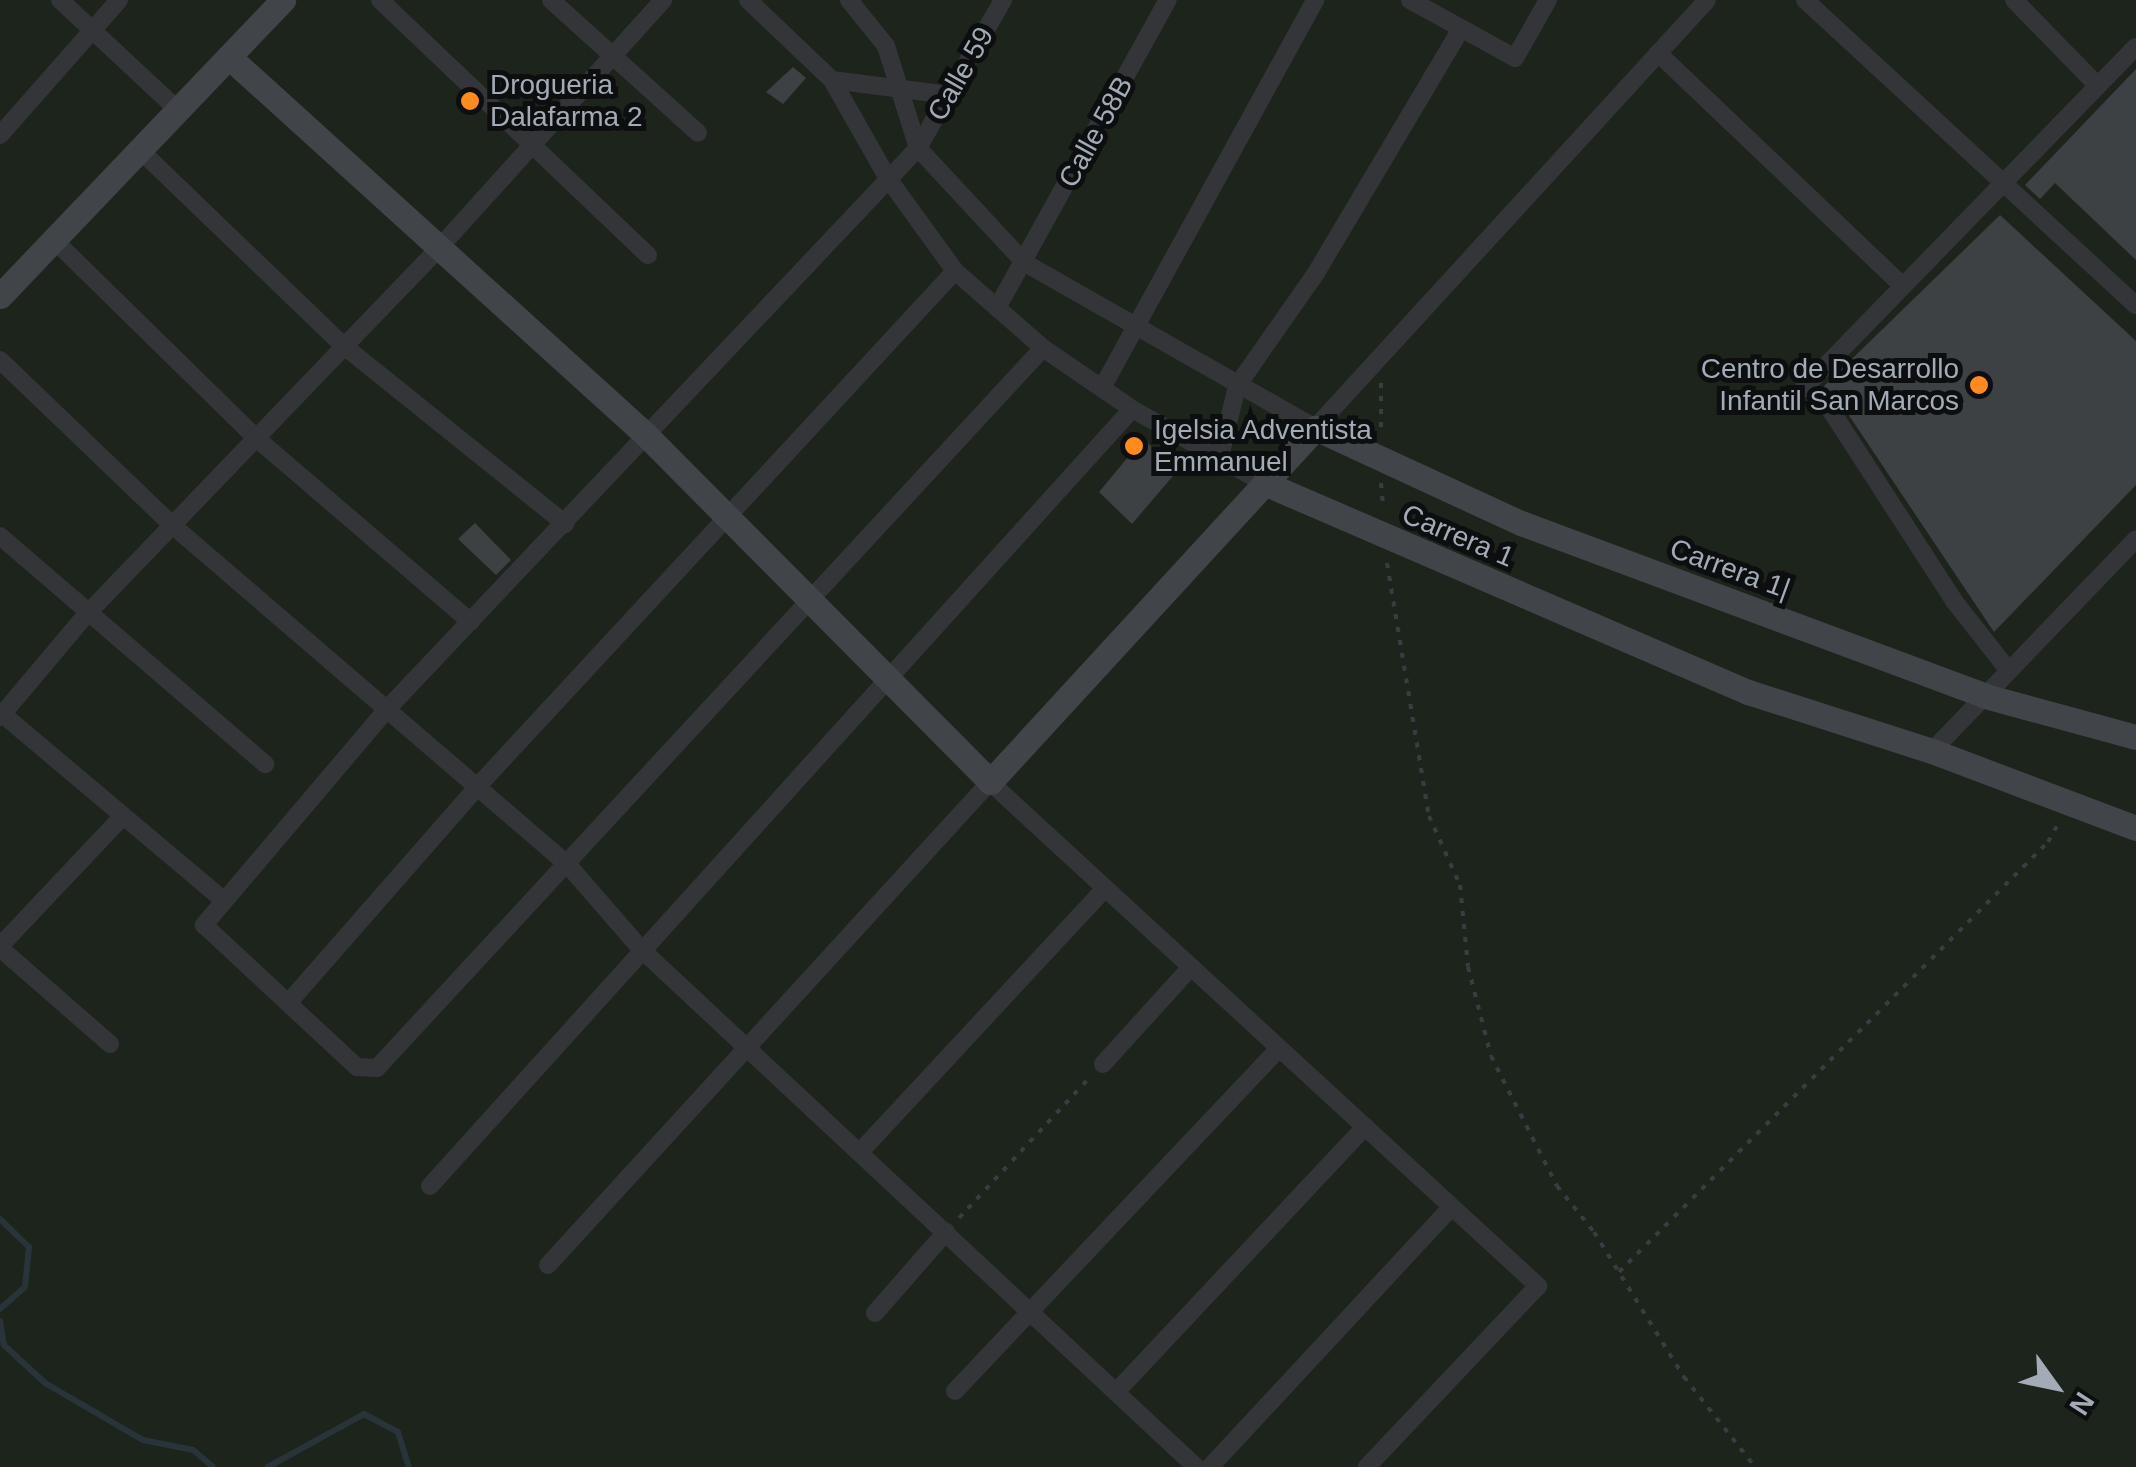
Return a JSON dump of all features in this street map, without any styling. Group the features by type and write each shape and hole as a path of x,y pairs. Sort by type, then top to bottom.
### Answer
{"street":[{"path":"60,0 178,110"},
{"path":"0,135 120,0"},
{"path":"0,296 283,0"},
{"path":"380,0 648,255"},
{"path":"551,0 698,133"},
{"path":"663,0 440,246 86,615 1,714 221,898 204,925 357,1066 377,1068 813,602 1043,348"},
{"name":"Carrera 1","path":"748,0 832,80 887,177 954,271 1043,348 1218,461 1384,537 1748,692 1932,751 2136,828"},
{"path":"848,0 873,22 918,148 1024,263 1131,328 1315,428"},
{"name":"Calle 59","path":"221,898 388,708 918,148 1003,0"},
{"name":"Calle 58B","path":"997,308 1168,0"},
{"path":"1102,388 1131,328 1314,0"},
{"path":"1410,0 1515,58 1548,0"},
{"path":"548,1266 1707,0"},
{"path":"1804,0 2006,181 2136,305"},
{"path":"2014,0 2098,86"},
{"path":"1218,461 1237,386 1316,274 1461,29"},
{"path":"1802,389 2134,52"},
{"path":"1658,53 1902,286"},
{"path":"228,57 646,435 990,782 1538,1286 1367,1467"},
{"path":"832,80 949,95"},
{"path":"140,150 344,346 565,524"},
{"path":"52,238 255,437 471,622"},
{"path":"289,1002 478,786 954,271"},
{"path":"0,360 172,524 568,865 642,950 1196,1467"},
{"path":"430,1186 1132,409"},
{"path":"1830,409 1954,600 2009,671"},
{"name":"Carrera 1|","path":"1315,428 1522,523 1985,696 2136,737"},
{"path":"0,536 86,615 264,764"},
{"path":"1932,751 2136,539"},
{"path":"110,1044 0,947 123,816"},
{"path":"860,1152 1105,888"},
{"path":"1103,1064 1191,967"},
{"path":"955,1390 1279,1048"},
{"path":"1116,1392 1365,1127"},
{"path":"1210,1467 1452,1207"},
{"path":"875,1313 946,1232"}],"path":[{"path":"1378,358 1384,537 1429,816 1460,886 1468,966 1491,1056 1557,1186 1619,1272 1684,1377 1755,1467"},
{"path":"1963,388 1979,370"},
{"path":"1619,1272 2048,842"},
{"path":"946,1232 1103,1064"}],"shaded area":[{"path":"0,0 2136,0 2136,1467 0,1467"}],"building":[{"path":"793,67 806,78 783,104 766,92"},
{"path":"2136,69 2136,260 2055,183 2040,199 2025,185"},
{"path":"2000,215 2136,341 2136,485 1994,632 1840,402 1820,390"},
{"path":"1143,439 1178,470 1132,524 1099,492"},
{"path":"475,523 511,560 496,575 458,539"}],"waterway":[{"path":"0,1219 29,1247 25,1287 0,1309"},
{"path":"0,1321 4,1345 45,1383 143,1440 193,1450 213,1467"},
{"path":"268,1467 364,1414 398,1432 409,1467"}],"place":[{"name":"Drogueria Dalafarma 2","path":"470,101"},
{"name":"Centro de Desarrollo Infantil San Marcos","path":"1979,385"},
{"name":"Igelsia Adventista Emmanuel","path":"1134,446"}]}
